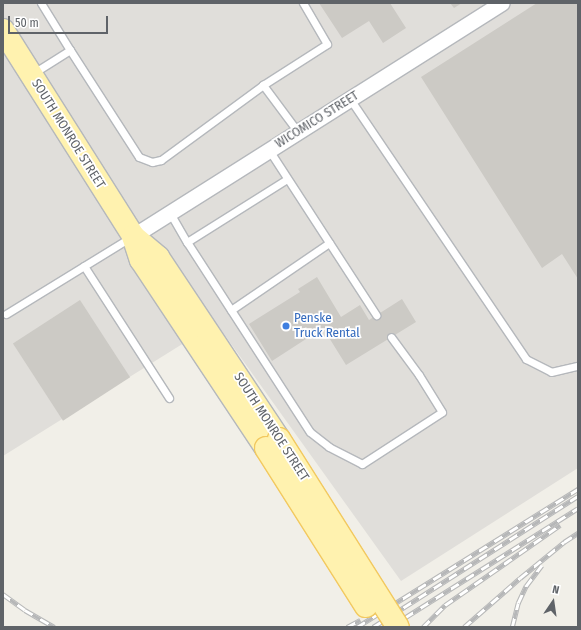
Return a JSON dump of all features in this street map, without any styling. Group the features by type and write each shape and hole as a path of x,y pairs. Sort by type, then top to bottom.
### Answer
{"main road":[{"name":"SOUTH MONROE STREET","path":"3,30 133,236 141,260 273,444 398,627"},
{"name":"SOUTH MONROE STREET","path":"273,444 380,627"}],"street":[{"name":"WICOMICO STREET","path":"133,236 502,3"}],"lane":[{"path":"40,3 139,157 152,162 161,160 263,85 328,44 303,3"},
{"path":"30,75 70,50"},
{"path":"263,85 298,132"},
{"path":"350,99 526,359 551,372 578,366"},
{"path":"269,150 376,315"},
{"path":"187,242 287,179"},
{"path":"170,213 187,242 310,432 329,447 362,464 442,412 419,374 392,337"},
{"path":"6,314 133,236"},
{"path":"231,310 329,243"},
{"path":"84,266 169,398"}],"shaded area":[{"path":"3,3 578,3 578,468 401,581 216,323 3,456"}],"building":[{"path":"319,3 390,3 406,28 383,43 369,21 342,38"},
{"path":"450,3 462,3 454,8"},
{"path":"537,3 578,3 578,279 562,254 542,268 421,77"},
{"path":"317,277 341,317 360,305 369,320 402,299 416,322 346,365 323,328 272,361 249,324 300,292 298,289"},
{"path":"80,300 130,377 63,421 13,344"}],"railway":[{"path":"357,627 578,489"},
{"path":"373,627 578,496"},
{"path":"390,627 578,508"},
{"path":"423,627 445,605 560,525"},
{"path":"464,627 520,578 564,542 578,533"},
{"path":"512,627 518,603 526,586 542,565"},
{"path":"3,594 25,610 55,627"},
{"path":"347,627 360,620"}],"place":[{"name":"Penske Truck Rental","path":"286,326"}]}
